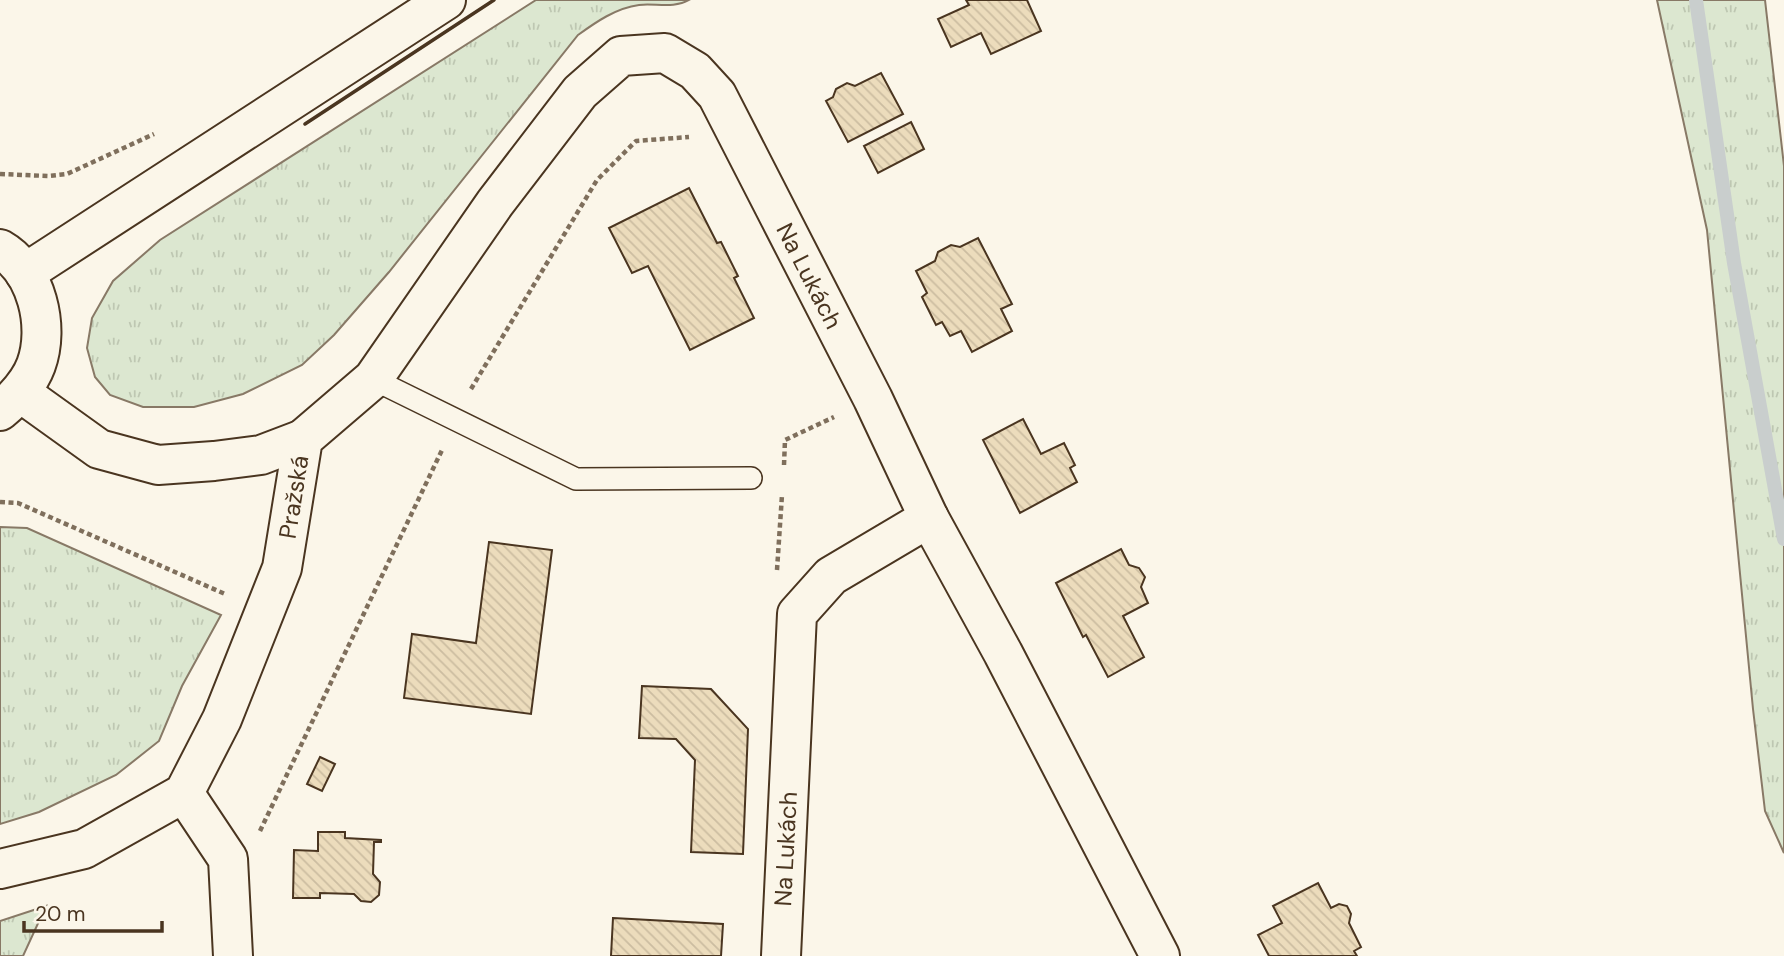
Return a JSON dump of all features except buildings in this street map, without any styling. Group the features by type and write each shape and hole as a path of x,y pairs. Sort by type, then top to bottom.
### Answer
{"street":[{"path":"303,439 261,455 158,465 99,449 10,402 36,365 43,334 38,302 12,261 446,0"},
{"name":"Pražská","path":"184,793 222,719 282,568 303,439 373,379 495,203 580,92 621,56 664,54"},
{"name":"Na Lukách","path":"664,54 695,71 718,95 873,399 929,518 1003,653 1160,956"},
{"name":"Na Lukách","path":"781,956 797,614 831,576 929,518"},
{"path":"0,869 84,849 184,793 228,859 233,956"}],"lane":[{"path":"373,379 576,479 751,478"}],"path":[{"path":"0,173 48,176 67,174 158,131"},
{"path":"0,502 18,503 265,612"}],"green space":[{"path":"536,0 689,0 671,5 639,5 622,9 578,35 389,272 334,335 302,365 243,394 194,407 143,407 110,395 95,377 87,348 92,318 113,281 160,240"},
{"path":"1657,0 1765,0 1784,166 1784,853 1765,811 1707,230"},
{"path":"0,527 27,528 221,615 182,686 159,741 116,775 39,812 0,824"},
{"path":"46,906 23,956 0,956 0,921"}],"waterway":[{"path":"1696,0 1734,263 1784,539"}],"wall":[{"path":"305,124 494,0"}]}
